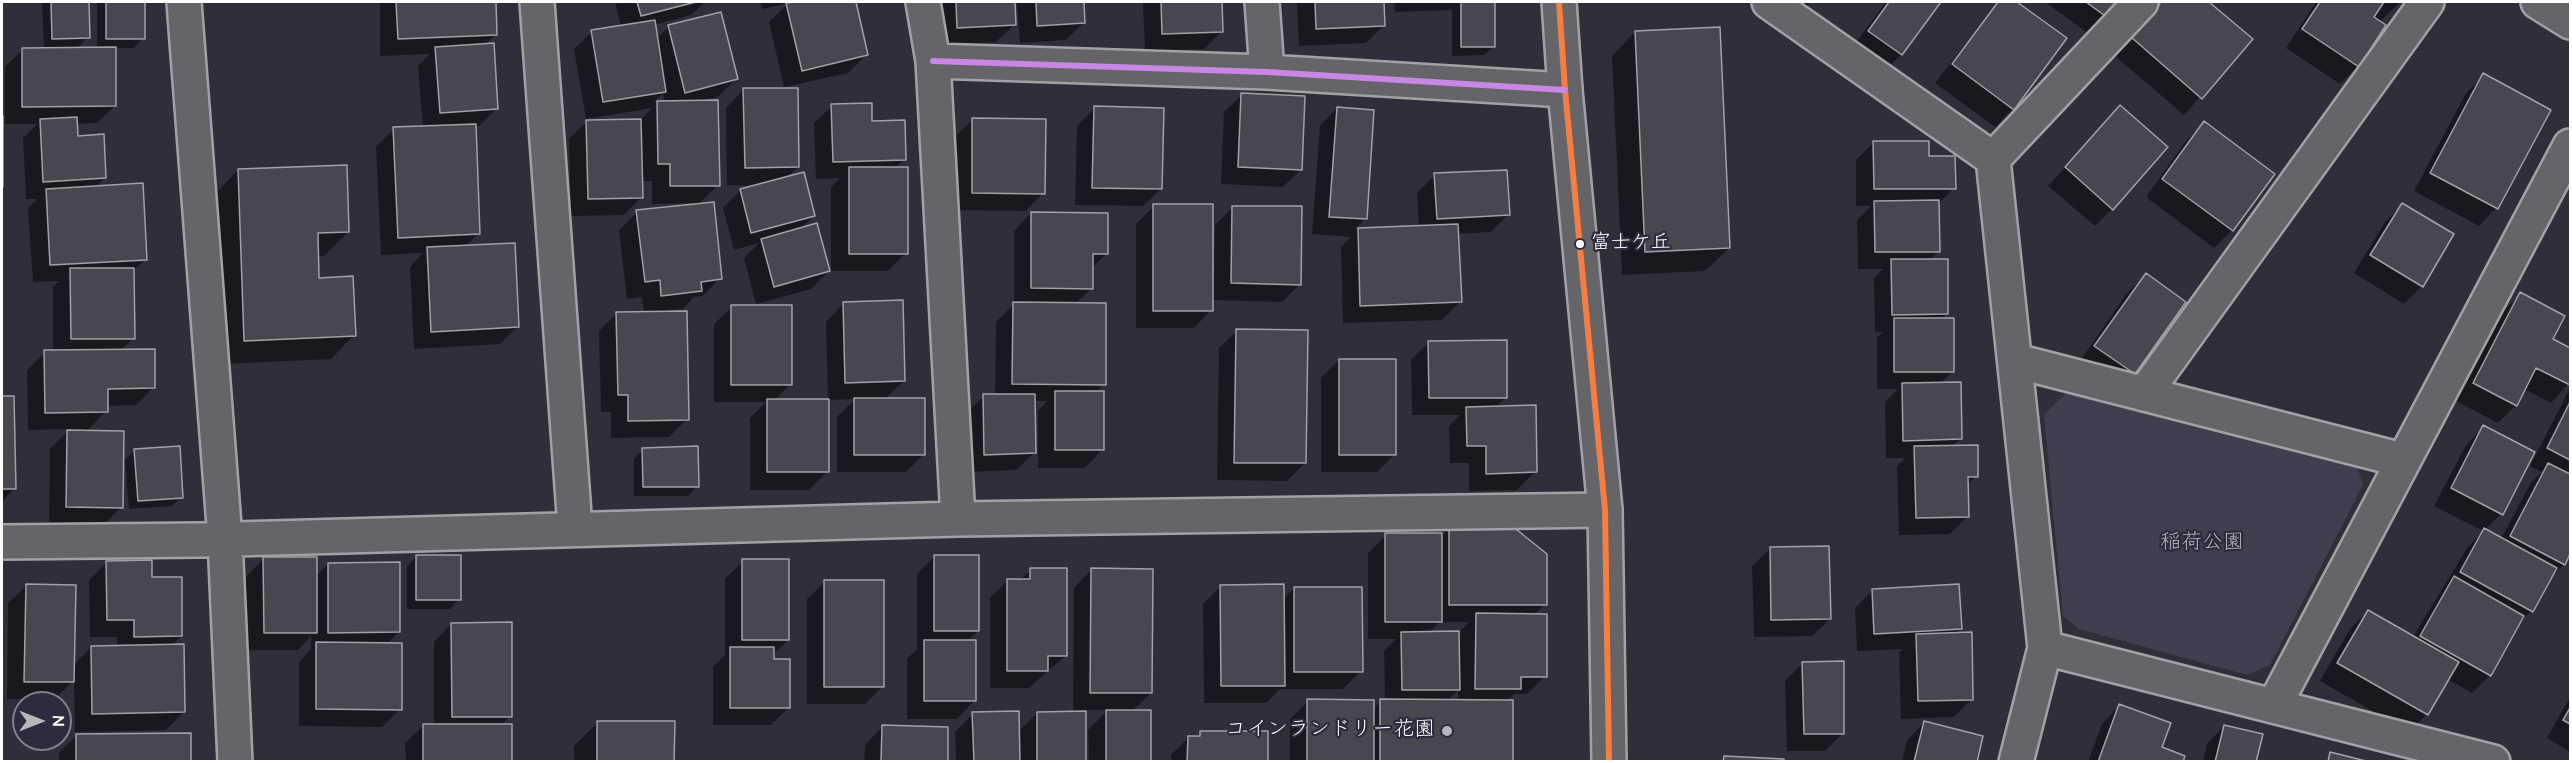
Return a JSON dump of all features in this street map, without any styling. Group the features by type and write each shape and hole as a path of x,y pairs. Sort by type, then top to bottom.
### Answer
{"street":[{"path":"184,2 225,539 236,762"},
{"path":"537,2 575,528"},
{"path":"923,2 933,61 958,519"},
{"path":"1262,2 1267,72"},
{"path":"1559,2 1565,90 1605,510 1610,762"},
{"path":"1769,2 1993,159 2045,648 2016,762"},
{"path":"1993,159 2141,2"},
{"path":"2144,394 2427,2"},
{"path":"2538,2 2571,22"},
{"path":"933,61 1267,72 1565,90"},
{"path":"2275,704 2402,460 2571,146"},
{"path":"2016,361 2402,460"},
{"path":"2,542 225,539 958,519 1605,510"},
{"path":"2045,648 2275,704 2493,762"}],"green space":[{"name":"稲荷公園","path":"2068,391 2357,466 2363,485 2270,665 2247,675 2079,629 2063,616 2044,415"}],"building":[{"path":"51,2 89,2 90,38 52,39"},
{"path":"106,2 145,2 145,39 106,39"},
{"path":"396,2 496,2 497,35 398,39"},
{"path":"637,2 696,2 641,16"},
{"path":"856,2 868,55 802,71 786,3"},
{"path":"956,2 1015,2 1016,25 957,28"},
{"path":"1036,2 1084,2 1085,23 1037,26"},
{"path":"1161,2 1222,2 1223,32 1162,34"},
{"path":"1315,2 1384,2 1385,26 1316,29"},
{"path":"1461,2 1495,2 1495,47 1461,47"},
{"path":"1889,2 1941,2 1902,55 1868,31"},
{"path":"1998,2 2017,2 2067,38 2014,110 1952,64"},
{"path":"2086,2 2120,2 2108,18"},
{"path":"2161,2 2209,2 2253,39 2202,99 2131,37"},
{"path":"2320,2 2384,2 2374,17 2386,25 2359,67 2302,29"},
{"path":"721,12 738,79 685,93 668,25"},
{"path":"655,20 666,92 603,102 591,30"},
{"path":"1720,27 1730,248 1645,252 1635,31"},
{"path":"494,43 498,109 440,113 435,47"},
{"path":"116,47 116,106 22,107 22,48"},
{"path":"2483,73 2551,110 2498,209 2430,173"},
{"path":"743,88 798,88 799,167 745,168"},
{"path":"1241,93 1305,96 1302,170 1238,167"},
{"path":"718,100 720,186 670,186 670,164 658,164 657,101"},
{"path":"872,103 872,121 905,120 906,160 833,162 831,104"},
{"path":"2120,105 2168,147 2113,210 2065,167"},
{"path":"1094,106 1164,108 1162,189 1092,188"},
{"path":"1337,107 1374,110 1367,219 1329,217"},
{"path":"3,116 3,187 2,187"},
{"path":"77,117 78,136 104,134 106,178 43,182 40,119"},
{"path":"972,118 1046,119 1045,194 972,193"},
{"path":"641,119 643,198 588,199 586,120"},
{"path":"2204,121 2275,174 2233,231 2162,179"},
{"path":"476,124 480,234 398,238 393,127"},
{"path":"1873,141 1929,141 1929,156 1955,156 1956,189 1874,189"},
{"path":"347,165 349,232 318,233 319,278 353,276 356,336 244,341 238,169"},
{"path":"849,167 908,167 908,254 849,254"},
{"path":"1507,170 1510,215 1437,219 1434,173"},
{"path":"804,172 815,216 751,233 740,189"},
{"path":"143,183 147,260 50,265 46,189"},
{"path":"1939,200 1940,252 1875,252 1874,201"},
{"path":"714,202 722,279 701,282 702,291 661,296 660,280 645,282 636,210"},
{"path":"2402,203 2454,234 2423,287 2370,255"},
{"path":"1153,204 1213,204 1213,311 1153,311"},
{"path":"1232,206 1302,206 1301,285 1231,283"},
{"path":"1031,212 1108,213 1108,254 1093,254 1093,289 1031,288"},
{"path":"817,223 830,271 774,287 761,239"},
{"path":"1458,224 1462,302 1360,306 1358,228"},
{"path":"515,243 519,327 431,332 427,247"},
{"path":"1891,259 1948,259 1948,314 1892,315"},
{"path":"70,268 134,268 135,339 71,339"},
{"path":"2146,273 2186,302 2135,374 2094,346"},
{"path":"2520,292 2565,316 2553,339 2570,348 2570,385 2536,368 2517,406 2473,383"},
{"path":"903,300 905,381 845,383 843,302"},
{"path":"1013,302 1106,303 1106,385 1012,384"},
{"path":"731,305 792,305 792,385 731,385"},
{"path":"687,311 689,420 628,421 628,395 618,395 616,312"},
{"path":"1894,318 1954,318 1954,372 1894,372"},
{"path":"1236,329 1308,330 1306,463 1234,463"},
{"path":"1507,340 1507,398 1429,398 1428,341"},
{"path":"155,349 155,388 108,389 108,412 45,413 44,350"},
{"path":"1339,359 1396,359 1396,455 1339,455"},
{"path":"1961,382 1962,439 1903,441 1902,383"},
{"path":"1055,391 1104,391 1104,450 1055,450"},
{"path":"983,394 1035,394 1036,453 984,455"},
{"path":"2,396 14,396 16,489 2,489"},
{"path":"854,398 925,398 925,455 854,455"},
{"path":"767,399 829,399 829,472 767,472"},
{"path":"2570,402 2570,460 2547,448"},
{"path":"1536,405 1537,472 1486,474 1486,446 1467,446 1466,407"},
{"path":"2483,425 2535,452 2503,515 2451,488"},
{"path":"67,430 124,431 123,508 66,507"},
{"path":"1978,445 1978,477 1968,477 1969,517 1916,518 1914,446"},
{"path":"180,446 183,498 138,501 134,449"},
{"path":"698,446 699,487 643,487 642,448"},
{"path":"2548,463 2570,474 2570,554 2565,565 2510,536"},
{"path":"1449,526 1512,526 1547,554 1547,605 1449,605"},
{"path":"2484,528 2557,568 2533,612 2460,572"},
{"path":"1385,533 1442,533 1442,622 1385,622"},
{"path":"1829,546 1831,619 1771,620 1770,547"},
{"path":"416,555 461,555 461,600 416,600"},
{"path":"934,555 979,555 979,631 934,631"},
{"path":"263,557 317,557 317,633 264,633"},
{"path":"742,559 789,559 789,640 742,640"},
{"path":"152,560 152,577 182,577 182,636 134,637 134,620 107,620 106,561"},
{"path":"400,562 400,632 328,633 328,563"},
{"path":"1030,568 1067,568 1067,656 1048,656 1048,671 1007,671 1007,579 1030,579"},
{"path":"1091,568 1153,569 1152,693 1090,693"},
{"path":"2454,576 2524,616 2491,676 2420,636"},
{"path":"824,580 884,580 884,687 824,687"},
{"path":"26,584 76,585 74,682 24,682"},
{"path":"1284,584 1285,686 1221,686 1220,585"},
{"path":"1959,584 1962,629 1874,634 1872,589"},
{"path":"1294,587 1362,587 1363,672 1294,672"},
{"path":"2368,610 2459,662 2428,715 2337,663"},
{"path":"1476,613 1547,614 1547,677 1521,677 1521,689 1475,689"},
{"path":"512,622 512,717 452,717 451,623"},
{"path":"1459,631 1460,690 1402,690 1401,632"},
{"path":"1972,632 1973,700 1918,701 1916,634"},
{"path":"924,640 976,640 976,701 924,701"},
{"path":"316,642 402,643 402,710 316,709"},
{"path":"184,644 185,712 92,714 91,646"},
{"path":"730,647 774,647 774,659 790,659 790,708 730,708"},
{"path":"1844,661 1844,734 1804,734 1802,662"},
{"path":"1307,699 1374,700 1374,762 1307,762"},
{"name":"コインランドリー花園","path":"1380,699 1513,700 1513,762 1380,762"},
{"path":"2119,704 2171,723 2162,747 2185,756 2183,762 2098,762"},
{"path":"2570,708 2570,724 2563,720"},
{"path":"1106,710 1151,710 1151,762 1106,762"},
{"path":"1019,711 1020,762 974,762 972,712"},
{"path":"1086,711 1086,762 1037,762 1037,712"},
{"path":"597,721 675,721 674,762 597,762"},
{"path":"1924,721 1983,736 1977,762 1914,762"},
{"path":"423,724 512,724 512,762 423,762"},
{"path":"882,725 948,727 948,762 881,762"},
{"path":"2224,725 2263,734 2256,762 2215,762"},
{"path":"1200,731 1268,731 1268,762 1187,762 1188,736 1200,736"},
{"path":"191,733 191,762 76,762 76,734"},
{"path":"2330,752 2370,762 2328,762"},
{"path":"1724,756 1784,759 1784,762 1723,762"}],"transit line":[{"path":"1559,2 1565,90 1605,510 1609,762"},
{"path":"933,61 1267,72 1565,90"}],"place":[{"name":"富士ケ丘","path":"1580,244"},
{"name":"コインランドリー花園","path":"1447,731"}]}
